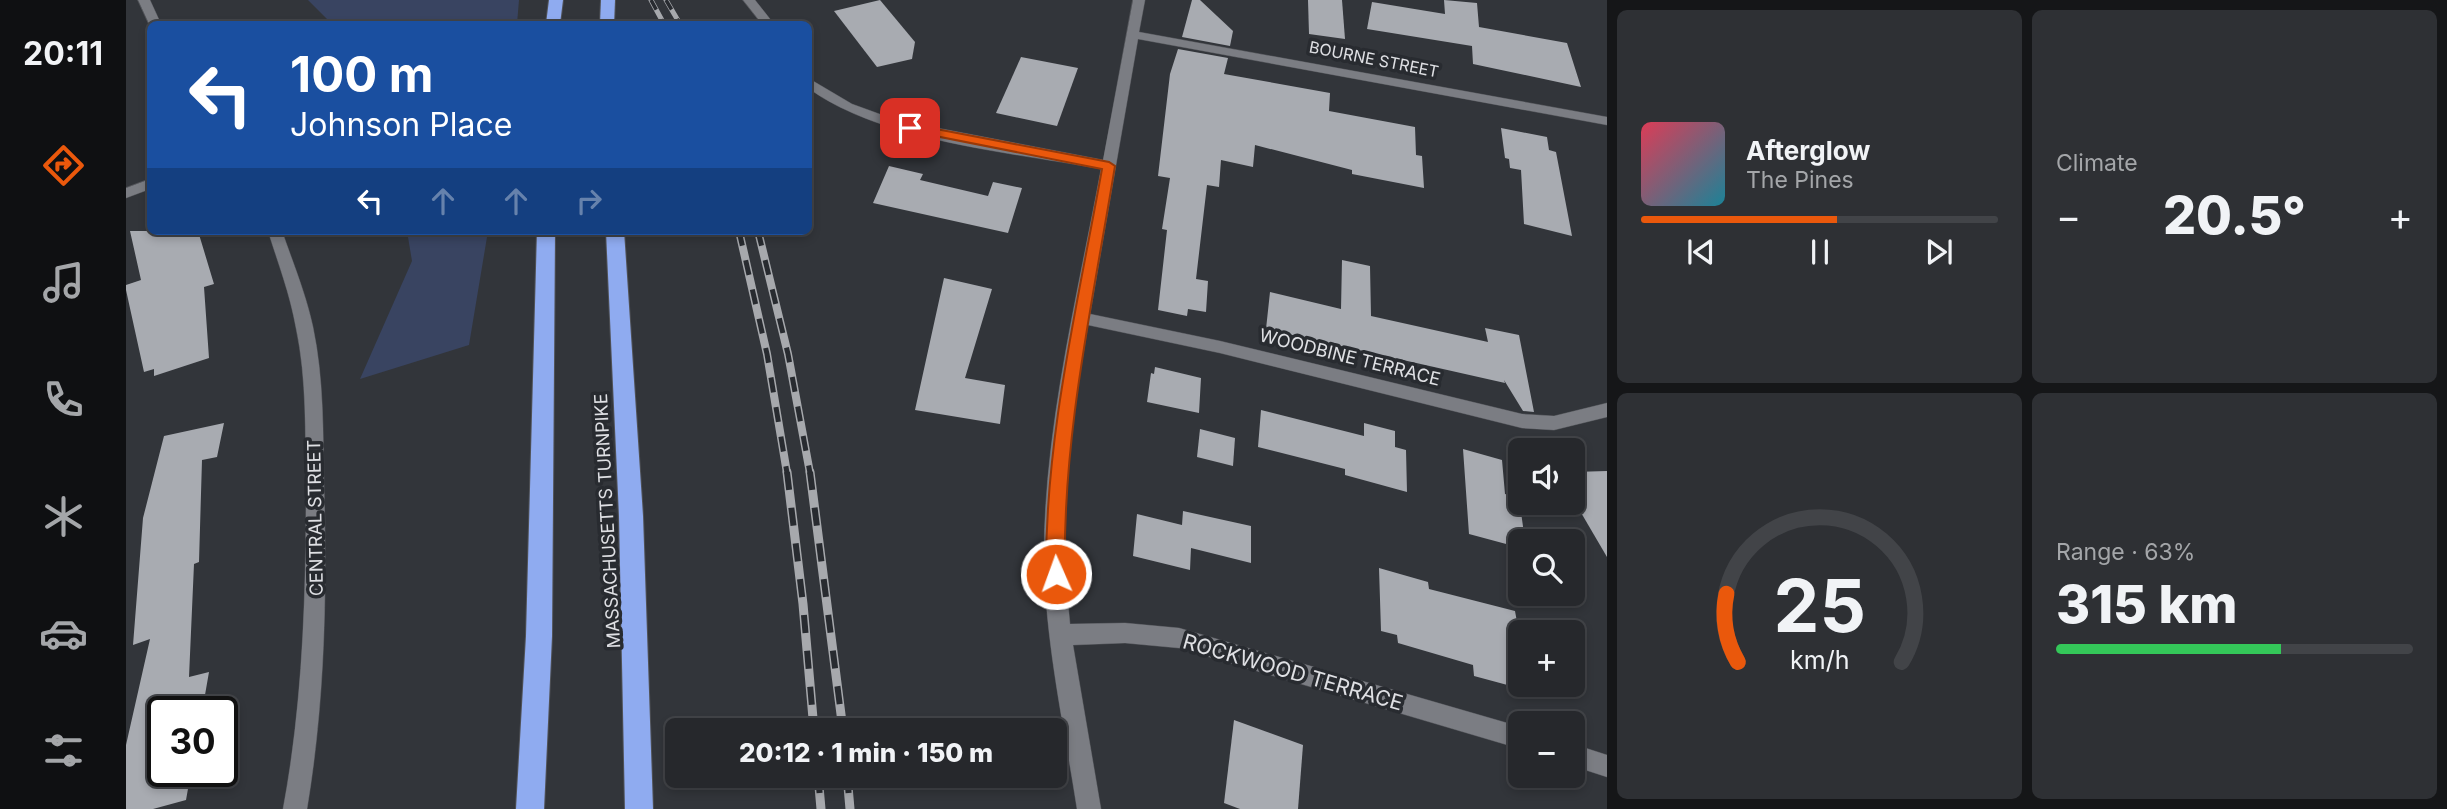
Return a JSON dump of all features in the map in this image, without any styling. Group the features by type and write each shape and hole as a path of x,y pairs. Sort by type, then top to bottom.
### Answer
{"highway":[{"path":"553,21 556,0"},
{"path":"607,21 608,0"},
{"path":"530,809 539,636 546,235"},
{"name":"MASSACHUSETTS TURNPIKE","path":"615,235 632,544 639,809"}],"street":[{"path":"144,0 154,21"},
{"path":"750,0 766,21"},
{"path":"1089,809 1061,635 1055,554 1056,485 1068,392 1139,0"},
{"name":"BOURNE STREET","path":"1133,34 1607,121"},
{"path":"812,85 848,108 886,121 934,133 1109,166"},
{"path":"126,193 147,185"},
{"name":"CENTRAL STREET","path":"276,235 300,308 313,391 317,583 315,667 304,765 295,809"},
{"name":"WOODBINE TERRACE","path":"1082,318 1220,347 1522,421 1554,423 1607,410"},
{"name":"ROCKWOOD TERRACE","path":"1061,635 1125,633 1179,638 1508,734"},
{"path":"1585,759 1607,766"}],"shaded area":[{"path":"308,0 519,0 517,21 329,21"},
{"path":"408,235 487,235 469,345 360,379 412,261"}],"building":[{"path":"880,0 915,42 912,59 877,67 834,11"},
{"path":"1192,0 1200,0 1233,31 1230,46 1182,37"},
{"path":"1308,0 1342,0 1345,39 1309,34"},
{"path":"1444,0 1477,3 1479,27 1567,43 1581,87 1473,64 1472,46 1367,29 1372,2 1445,14"},
{"path":"1178,49 1228,58 1224,74 1330,93 1329,111 1415,127 1416,155 1422,156 1424,188 1352,174 1352,170 1255,145 1253,167 1221,160 1219,187 1207,185 1196,279 1208,281 1206,312 1188,309 1187,316 1158,310 1167,230 1162,229 1170,178 1158,176 1170,74"},
{"path":"1021,57 1078,68 1057,126 996,113"},
{"path":"1501,128 1547,137 1549,150 1556,152 1572,236 1524,224 1521,170 1510,168 1509,159 1505,158"},
{"path":"889,166 923,174 920,180 988,196 993,182 1022,188 1008,233 873,203"},
{"path":"130,231 147,231 147,235 199,235 214,284 204,287 209,358 154,376 154,369 144,372 126,290 126,285 141,280"},
{"path":"1342,260 1370,266 1371,316 1488,342 1485,328 1519,335 1534,412 1523,411 1504,380 1505,383 1266,329 1270,292 1341,309"},
{"path":"944,278 992,289 965,378 1005,385 1000,424 915,410"},
{"path":"1155,367 1201,378 1199,413 1147,402 1151,373 1154,374"},
{"path":"1261,410 1364,436 1364,423 1395,431 1395,447 1406,450 1407,492 1345,475 1345,469 1258,447"},
{"path":"224,423 217,457 202,460 199,562 194,564 189,677 209,672 205,696 147,696 147,787 188,787 186,800 153,809 126,809 126,745 150,639 133,645 143,518 164,436"},
{"path":"1200,429 1235,438 1233,466 1197,457"},
{"path":"1463,449 1502,460 1505,494 1508,495 1508,515 1521,515 1523,529 1508,529 1508,544 1469,534"},
{"path":"1607,471 1607,557 1582,515 1585,515 1585,472"},
{"path":"1183,511 1251,526 1251,563 1191,548 1190,570 1133,556 1137,514 1182,525"},
{"path":"1379,568 1428,582 1429,589 1515,611 1517,620 1508,620 1508,685 1474,676 1473,665 1398,643 1397,635 1381,631"},
{"path":"1234,720 1303,745 1298,809 1240,809 1224,803"}],"railway":[{"path":"651,0 662,21"},
{"path":"666,0 678,21"},
{"path":"740,235 767,354 787,473"},
{"path":"759,235 788,354 810,473"},
{"path":"787,472 813,718"},
{"path":"810,472 841,718"},
{"path":"819,788 821,809"},
{"path":"848,788 850,809"}],"route":[{"path":"910,128 1109,166 1062,432 1055,513 1056,574"}]}
